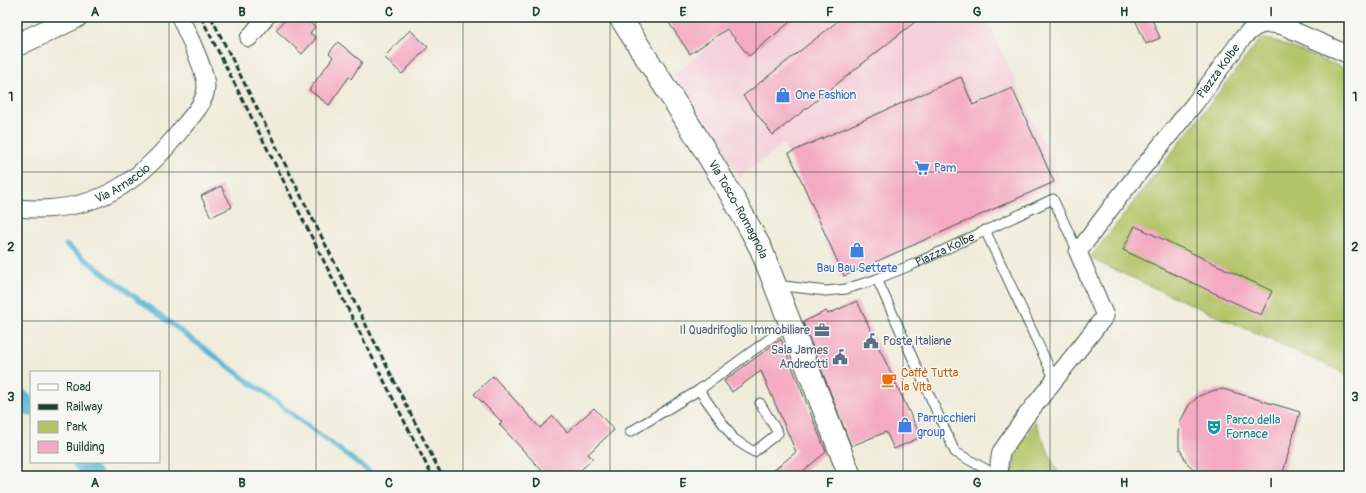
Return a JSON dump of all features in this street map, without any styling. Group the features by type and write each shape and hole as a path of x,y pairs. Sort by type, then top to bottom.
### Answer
{"main road":[{"path":"17,45 76,17"},
{"name":"Via Tosco-Romagnola","path":"620,17 707,153 761,249 850,476"}],"street":[{"name":"Via Arnaccio","path":"17,208 56,209 89,201 114,192 142,172 179,133 200,105 206,94 206,80 202,67 180,17"},
{"path":"249,38 266,17"},
{"path":"1257,21 1283,26 1349,55"},
{"name":"Piazza Kolbe","path":"999,476 1001,452 1026,416 1105,316 1078,252 1119,197 1195,103 1246,33 1257,21"}],"lane":[{"name":"Piazza Kolbe","path":"776,285 826,291 846,290 888,275 1053,199 1078,252"},
{"path":"985,230 1055,380"},
{"path":"877,279 955,452 999,476"},
{"path":"630,432 699,390 790,323"},
{"path":"699,390 734,438 754,452 778,433 760,403"}],"shaded area":[{"path":"704,17 986,17 1061,182 841,279 783,144 740,178 674,74 719,38"}],"green space":[{"path":"1263,39 1273,40 1349,70 1349,375 1097,262 1091,257 1258,42"},
{"path":"1035,421 1054,465 1061,476 1014,476 1013,458"}],"building":[{"path":"288,17 304,17 315,27 310,33 316,38 302,54 276,30"},
{"path":"665,17 796,17 749,56 727,29 690,54"},
{"path":"843,17 921,17 773,135 743,96"},
{"path":"1134,17 1151,17 1160,38 1146,44"},
{"path":"410,30 428,47 402,74 384,57"},
{"path":"338,42 362,62 351,79 349,77 329,105 309,90 333,57 329,53"},
{"name":"Pam","path":"961,77 973,105 1012,88 1054,182 844,276 789,153"},
{"path":"221,186 232,207 211,217 201,196"},
{"path":"1135,226 1272,291 1261,315 1123,250"},
{"path":"857,301 921,437 894,449 886,432 851,446 803,322 826,311 828,314"},
{"path":"781,339 826,452 797,476 767,476 796,452 761,371 732,392 724,381"},
{"path":"493,376 540,428 553,416 567,432 594,408 614,430 588,454 593,459 574,476 547,476 499,424 502,422 474,394"},
{"path":"1223,389 1300,412 1282,476 1201,476 1187,463 1179,448 1180,422 1189,405 1199,396 1215,390"}],"waterway":[{"path":"66,245 375,476"},
{"path":"17,395 30,407"},
{"path":"82,463 94,476"}],"railway":[{"path":"201,17 432,476"},
{"path":"211,17 442,476"}],"place":[{"name":"One Fashion","path":"783,95"},
{"name":"Pam","path":"922,168"},
{"name":"Bau Bau Settete","path":"857,250"},
{"name":"Il Quadrifoglio Immobiliare","path":"822,330"},
{"name":"Poste Italiane","path":"871,341"},
{"name":"Sala James Andreotti","path":"840,357"},
{"name":"Caffè Tutta la Vita","path":"889,380"},
{"name":"Parrucchieri group","path":"905,425"},
{"name":"Parco della Fornace","path":"1214,427"}]}
